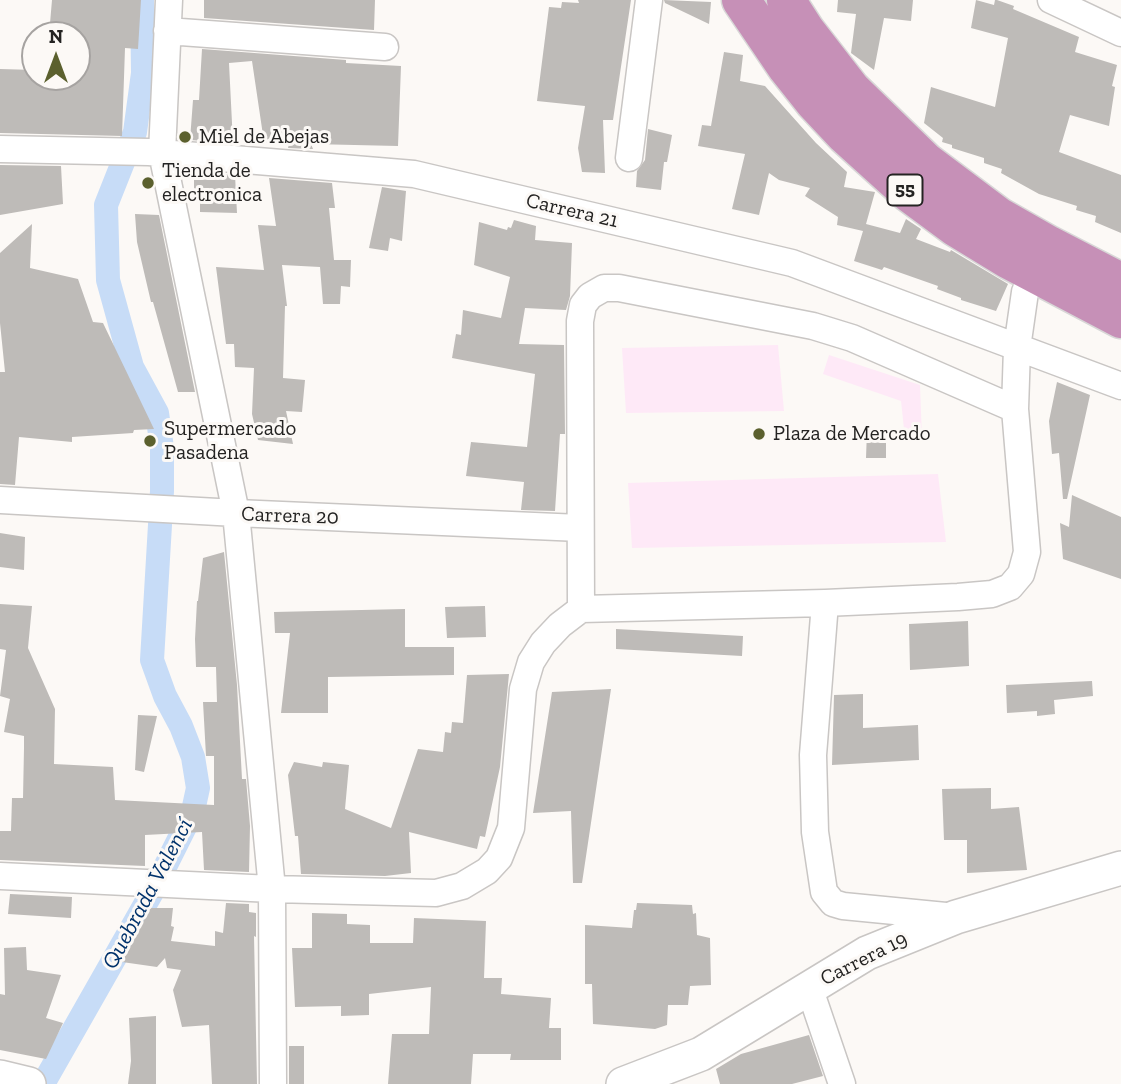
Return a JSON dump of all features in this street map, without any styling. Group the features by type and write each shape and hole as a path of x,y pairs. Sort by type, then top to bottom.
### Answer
{"highway":[{"name":"55","path":"741,0 787,68 822,110 868,158 909,193 955,227 1040,260 1121,282"},
{"name":"55","path":"786,0 833,66 899,138 972,198 1040,260 1121,319"}],"street":[{"path":"169,0 155,152 236,513 272,889 273,1084"},
{"path":"629,158 649,0"},
{"path":"1051,0 1121,33"},
{"path":"167,31 385,47"},
{"name":"Carrera 21","path":"0,149 155,152 414,174 792,263 1121,386"},
{"path":"0,876 272,889 436,893 462,886 486,871 499,858 511,828 523,689 531,662 543,643 581,609 825,603 970,596 992,594 1010,587 1021,574 1027,552 1015,409 1017,348 1025,292 1040,260"},
{"path":"581,609 580,321 583,305 590,296 604,288 619,288 813,326 852,338 1015,409"},
{"name":"Carrera 20","path":"0,500 580,528"},
{"path":"825,603 813,755 815,832 824,892 833,903 843,906 956,917"},
{"name":"Carrera 19","path":"623,1084 701,1054 867,953 956,917 1121,868"},
{"path":"809,987 842,1084"},
{"path":"0,1077 29,1084"}],"shaded area":[{"path":"778,345 784,411 626,413 622,348"},
{"path":"829,355 920,385 922,439 905,438 901,401 823,374"},
{"path":"938,474 946,542 632,548 628,483"}],"building":[{"path":"52,0 141,0 138,49 125,48 122,136 0,133 0,69 21,70 21,91 91,91 91,21 50,21"},
{"path":"204,0 375,0 374,30 204,18"},
{"path":"578,0 631,0 613,120 603,120 605,173 582,172 578,148 585,106 537,101 549,7 561,8 562,2 579,3"},
{"path":"664,0 711,2 709,24 665,3"},
{"path":"838,0 913,0 911,21 884,18 874,70 851,53 856,14 837,12"},
{"path":"976,0 994,5 997,0 1014,6 1013,9 1079,37 1075,52 1117,65 1112,86 1115,87 1109,126 1070,115 1059,152 1121,175 1121,233 1095,222 1096,216 1076,210 1077,206 1039,194 1001,173 1002,169 984,163 984,158 952,148 952,145 942,142 943,138 924,123 931,87 995,107 1008,38 971,28"},
{"path":"202,49 401,66 398,146 311,144 313,149 288,148 289,144 264,142 252,61 229,63 233,143 190,140 193,100 199,100"},
{"path":"724,52 743,55 740,81 765,86 816,143 847,172 844,187 875,192 866,224 900,233 906,219 921,229 916,239 950,252 951,250 1008,284 996,311 961,300 937,289 938,286 884,267 882,270 854,261 863,231 837,225 838,217 805,196 810,188 779,180 769,173 759,215 732,209 745,154 698,146 702,125 711,126"},
{"path":"648,129 672,135 667,162 664,162 661,190 636,187 637,171 645,160"},
{"path":"0,165 61,166 63,204 0,215"},
{"path":"212,173 235,175 237,213 200,212 200,200 194,200 194,176"},
{"path":"269,178 332,183 335,208 329,208 334,260 351,260 350,287 341,286 340,304 323,304 320,267 282,265 287,306 283,378 305,380 302,412 286,411 293,444 258,440 252,414 254,368 235,367 234,344 226,344 216,267 264,270 258,225 276,226"},
{"path":"382,187 406,191 402,241 390,238 388,251 369,248"},
{"path":"135,214 159,215 195,392 178,392 151,302 137,242"},
{"path":"514,220 536,226 535,240 572,243 570,296 566,310 525,308 519,344 564,345 565,434 560,434 555,511 521,510 524,482 466,476 471,442 527,447 535,374 452,358 456,334 461,335 463,310 501,318 510,277 474,265 479,222 507,230 508,227 511,228"},
{"path":"32,224 30,268 78,279 93,322 103,323 154,429 72,437 72,442 19,437 15,485 0,484 0,372 5,372 0,323 0,253"},
{"path":"1057,382 1090,395 1067,499 1063,499 1059,453 1052,454 1049,421"},
{"path":"867,430 886,430 886,458 866,458"},
{"path":"1072,495 1121,517 1121,579 1063,559 1060,523 1069,527"},
{"path":"0,533 25,537 24,570 0,567"},
{"path":"224,552 237,685 242,779 246,779 250,826 249,872 204,870 202,832 145,835 145,866 0,860 0,831 11,831 12,798 23,798 24,736 4,732 10,699 0,696 6,650 0,649 0,604 32,606 28,648 55,709 54,764 113,767 115,800 214,805 214,756 206,756 203,702 217,702 216,667 196,667 195,639 203,558"},
{"path":"485,606 486,637 447,638 445,607"},
{"path":"405,609 405,647 454,647 454,675 328,677 328,713 281,713 290,633 275,633 274,612"},
{"path":"968,621 969,666 910,670 909,624"},
{"path":"616,629 743,636 742,656 616,649"},
{"path":"509,674 500,767 485,837 480,836 477,849 409,832 411,873 385,876 301,874 288,775 294,762 322,767 323,762 349,765 345,809 391,828 418,749 443,752 445,732 451,733 452,722 463,723 467,675"},
{"path":"1092,681 1093,696 1054,700 1055,714 1037,716 1037,711 1007,713 1006,685"},
{"path":"611,689 582,883 573,883 571,811 533,813 552,692"},
{"path":"863,694 863,728 918,725 919,760 832,765 834,695"},
{"path":"138,715 157,716 144,772 135,770"},
{"path":"991,788 991,809 1019,807 1027,870 967,873 967,840 944,840 942,789"},
{"path":"10,894 72,897 71,918 8,914"},
{"path":"226,903 249,904 249,912 256,913 256,937 254,936 257,1084 212,1084 209,1025 182,1027 173,990 181,970 167,968 165,958 157,967 122,962 150,908 173,908 171,926 174,927 171,941 215,946 215,931 223,933"},
{"path":"637,903 692,905 693,914 696,913 697,935 710,938 711,985 690,986 688,1005 668,1005 667,1025 655,1029 593,1024 592,984 585,984 585,925 632,928"},
{"path":"312,913 347,914 347,924 370,925 370,943 413,943 414,918 486,921 484,978 502,978 501,994 551,998 549,1028 561,1028 561,1060 510,1060 511,1054 473,1054 471,1084 388,1084 392,1034 429,1034 431,987 369,994 369,1015 341,1016 341,1006 295,1007 292,948 312,948"},
{"path":"26,947 27,970 61,975 46,1018 63,1023 46,1059 0,1050 0,994 5,995 4,948"},
{"path":"156,1016 156,1084 128,1084 131,1061 129,1018"},
{"path":"809,1035 823,1076 792,1084 720,1084 716,1069 741,1054"},
{"path":"289,1046 304,1046 304,1084 289,1084"}],"waterway":[{"name":"Quebrada Valencí","path":"43,1084 155,887 193,811 198,788 193,757 152,660 162,491 162,448 157,413 132,367 108,280 106,205 135,132 143,73 142,0"}],"place":[{"name":"Miel de Abejas","path":"185,137"},
{"name":"Tienda de electronica","path":"148,183"},
{"name":"Plaza de Mercado","path":"759,434"},
{"name":"Supermercado Pasadena","path":"150,441"}]}
